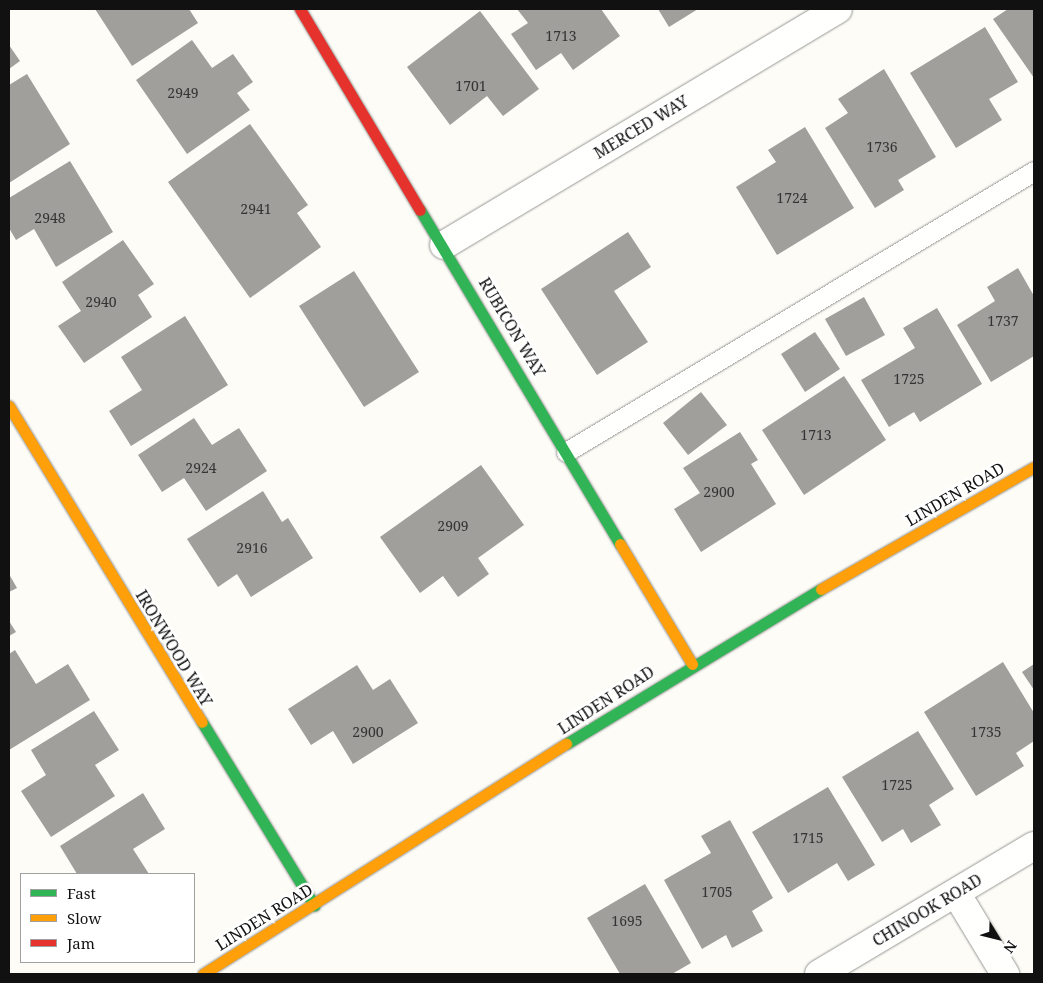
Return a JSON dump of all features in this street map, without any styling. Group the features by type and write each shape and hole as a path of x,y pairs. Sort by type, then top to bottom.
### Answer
{"street":[{"name":"RUBICON WAY","path":"300,9 444,245 692,664"},
{"name":"MERCED WAY","path":"444,245 838,9"},
{"name":"IRONWOOD WAY","path":"9,406 314,905"},
{"name":"LINDEN ROAD","path":"203,974 692,664 1034,467"},
{"name":"CHINOOK ROAD","path":"819,974 1034,846"},
{"path":"956,893 1005,974"}],"lane":[{"path":"566,452 1034,172"}],"building":[{"path":"95,9 189,9 198,23 132,66"},
{"path":"517,9 601,9 620,36 573,70 561,53 536,70 511,34 528,23"},
{"path":"658,9 698,9 669,27"},
{"path":"1008,9 1034,9 1034,78 993,19"},
{"path":"480,11 539,89 503,116 487,96 450,125 407,67"},
{"path":"985,27 1018,82 989,99 1002,120 956,148 910,73"},
{"path":"192,40 212,68 233,54 253,82 237,93 250,110 187,154 136,80"},
{"path":"9,45 20,61 9,69"},
{"path":"884,69 936,157 898,180 904,190 875,208 825,128 848,113 838,99"},
{"path":"27,74 70,144 9,183 9,85"},
{"path":"250,124 308,205 297,213 321,247 250,298 168,182"},
{"path":"805,127 854,208 777,255 736,187 776,162 768,150"},
{"path":"70,161 113,232 56,267 34,229 16,240 9,228 9,198"},
{"path":"628,232 651,267 614,291 648,342 597,375 541,289"},
{"path":"123,240 154,284 138,295 152,317 84,363 58,326 81,311 62,282"},
{"path":"1018,268 1034,296 1034,356 991,382 957,325 995,301 987,287"},
{"path":"354,271 419,372 364,407 299,306"},
{"path":"864,297 885,335 846,356 825,319"},
{"path":"937,308 982,384 920,422 914,412 889,427 861,380 915,348 903,328"},
{"path":"185,316 228,385 131,446 109,411 142,390 121,357"},
{"path":"815,332 840,369 805,392 781,354"},
{"path":"844,376 886,440 804,495 762,430"},
{"path":"701,392 727,425 688,455 663,423"},
{"path":"194,418 212,445 239,428 267,471 206,511 184,478 162,492 138,455"},
{"path":"740,432 758,460 751,464 776,504 701,552 674,509 700,493 683,468"},
{"path":"481,465 524,525 478,558 489,574 458,597 443,576 420,593 380,537"},
{"path":"263,491 282,522 288,518 313,558 251,597 237,574 218,587 187,539"},
{"path":"9,574 17,588 9,592"},
{"path":"9,621 16,632 9,636"},
{"path":"15,650 36,684 68,664 90,700 9,750 9,654"},
{"path":"1003,662 1034,713 1034,741 1016,753 1024,766 976,796 924,712"},
{"path":"1034,664 1034,690 1022,672"},
{"path":"357,665 373,690 390,679 418,723 353,764 333,731 311,745 288,709"},
{"path":"94,711 119,750 95,765 115,796 51,837 21,791 46,775 31,750"},
{"path":"918,731 954,789 929,805 941,825 911,843 903,829 882,842 842,777"},
{"path":"828,787 875,865 848,881 837,863 788,893 752,832"},
{"path":"143,793 165,829 133,849 148,873 76,873 60,846"},
{"path":"730,820 773,898 752,911 763,931 732,948 726,935 702,949 664,880 711,853 701,836"},
{"path":"645,884 691,963 672,974 620,974 587,918"}],"traffic: fast":[{"path":"420,210 620,544"},
{"path":"566,744 821,589"},
{"path":"202,722 314,905"}],"traffic: slow":[{"path":"9,406 202,722"},
{"path":"821,589 1034,467"},
{"path":"620,544 692,664"},
{"path":"203,974 566,744"}],"traffic: jam":[{"path":"300,9 420,210"}]}
